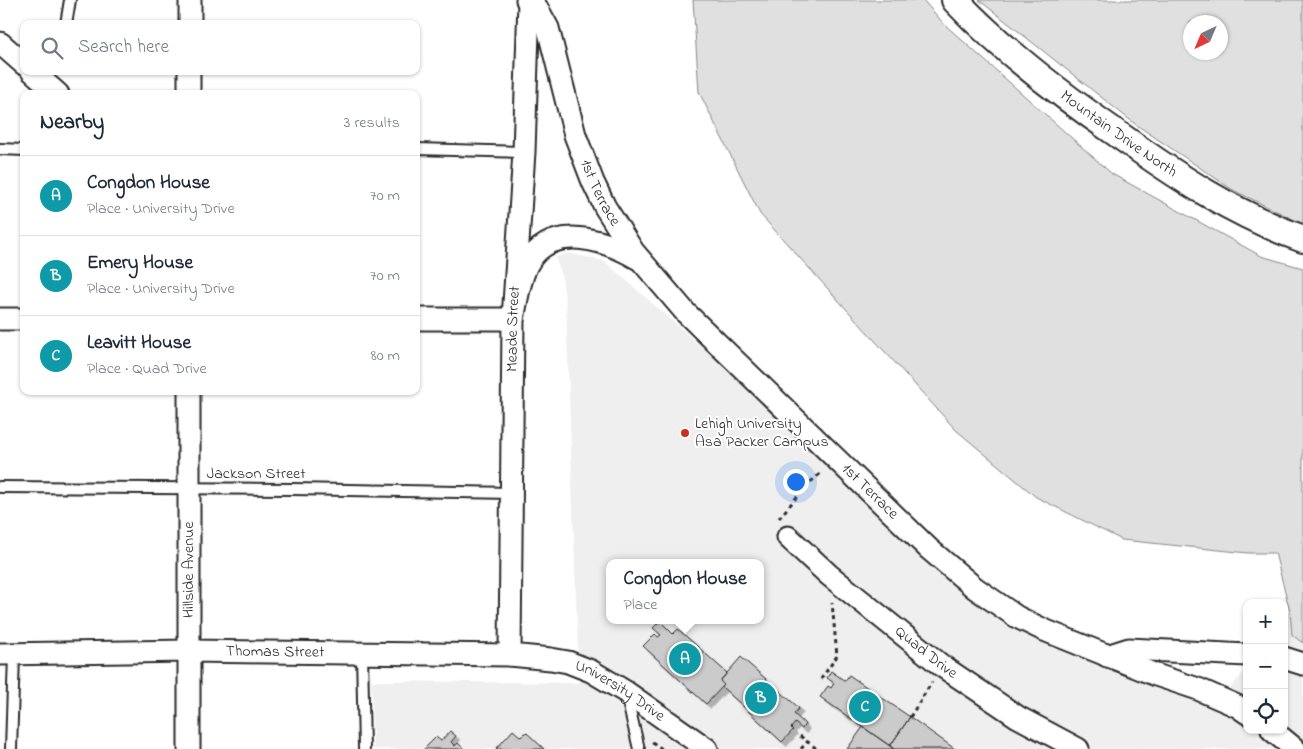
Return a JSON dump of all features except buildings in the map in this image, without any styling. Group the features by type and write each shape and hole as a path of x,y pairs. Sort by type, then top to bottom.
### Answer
{"street":[{"path":"190,0 190,20"},
{"name":"Mountain Drive North","path":"955,0 1000,43 1044,80 1164,167 1245,214 1303,240"},
{"name":"Meade Street","path":"510,655 513,493 513,319 524,152 528,1"},
{"name":"1st Terrace","path":"528,1 537,8 548,28 568,112 592,182 609,214 640,260 694,320 845,469 952,570 975,588 1017,617 1044,630 1156,675 1198,689 1243,710"},
{"path":"0,43 20,60"},
{"path":"190,75 190,90"},
{"path":"420,319 513,319 527,265 538,250 554,241 574,238 596,240 618,248 640,260"},
{"path":"0,319 20,319"},
{"name":"Hillside Avenue","path":"189,395 189,749"},
{"name":"Quad Drive","path":"788,537 829,575 942,666 1018,717 1078,749"},
{"path":"1107,656 1129,649 1243,655"},
{"name":"Thomas Street","path":"7,654 189,651 362,652 510,655 551,659"},
{"name":"University Drive","path":"551,659 568,662 590,671 626,692 707,749"},
{"path":"1288,659 1303,664"},
{"path":"1277,734 1295,749"}],"lane":[{"path":"67,20 70,0"},
{"path":"0,149 20,150"},
{"path":"420,149 524,152"},
{"name":"Jackson Street","path":"0,487 513,493"},
{"path":"362,652 364,749"},
{"path":"7,654 11,749"},
{"path":"626,692 639,749"}],"path":[{"path":"788,537 774,524 807,485 824,470"},
{"path":"821,680 837,656 832,609"},
{"path":"910,717 928,688"},
{"path":"800,736 817,749"},
{"path":"801,749 807,742"}],"shaded area":[{"path":"693,0 923,0 944,24 1112,174 1261,256 1303,268 1303,643 1292,635 1288,599 1275,553 1248,553 1122,540 1036,497 956,430 760,214 699,92"},
{"path":"979,0 1303,0 1303,224 1233,190 1135,124"},
{"name":"Lehigh University Asa Packer Campus","path":"567,253 604,261 990,599 1226,694 1243,673 1243,734 1288,734 1288,614 1303,594 1303,749 373,749 371,681 579,683 566,304 561,272 555,258"}],"place":[{"name":"Lehigh University Asa Packer Campus","path":"685,433"},
{"name":"Congdon House","path":"685,659"},
{"name":"Emery House","path":"761,698"},
{"name":"Leavitt House","path":"865,707"}]}
